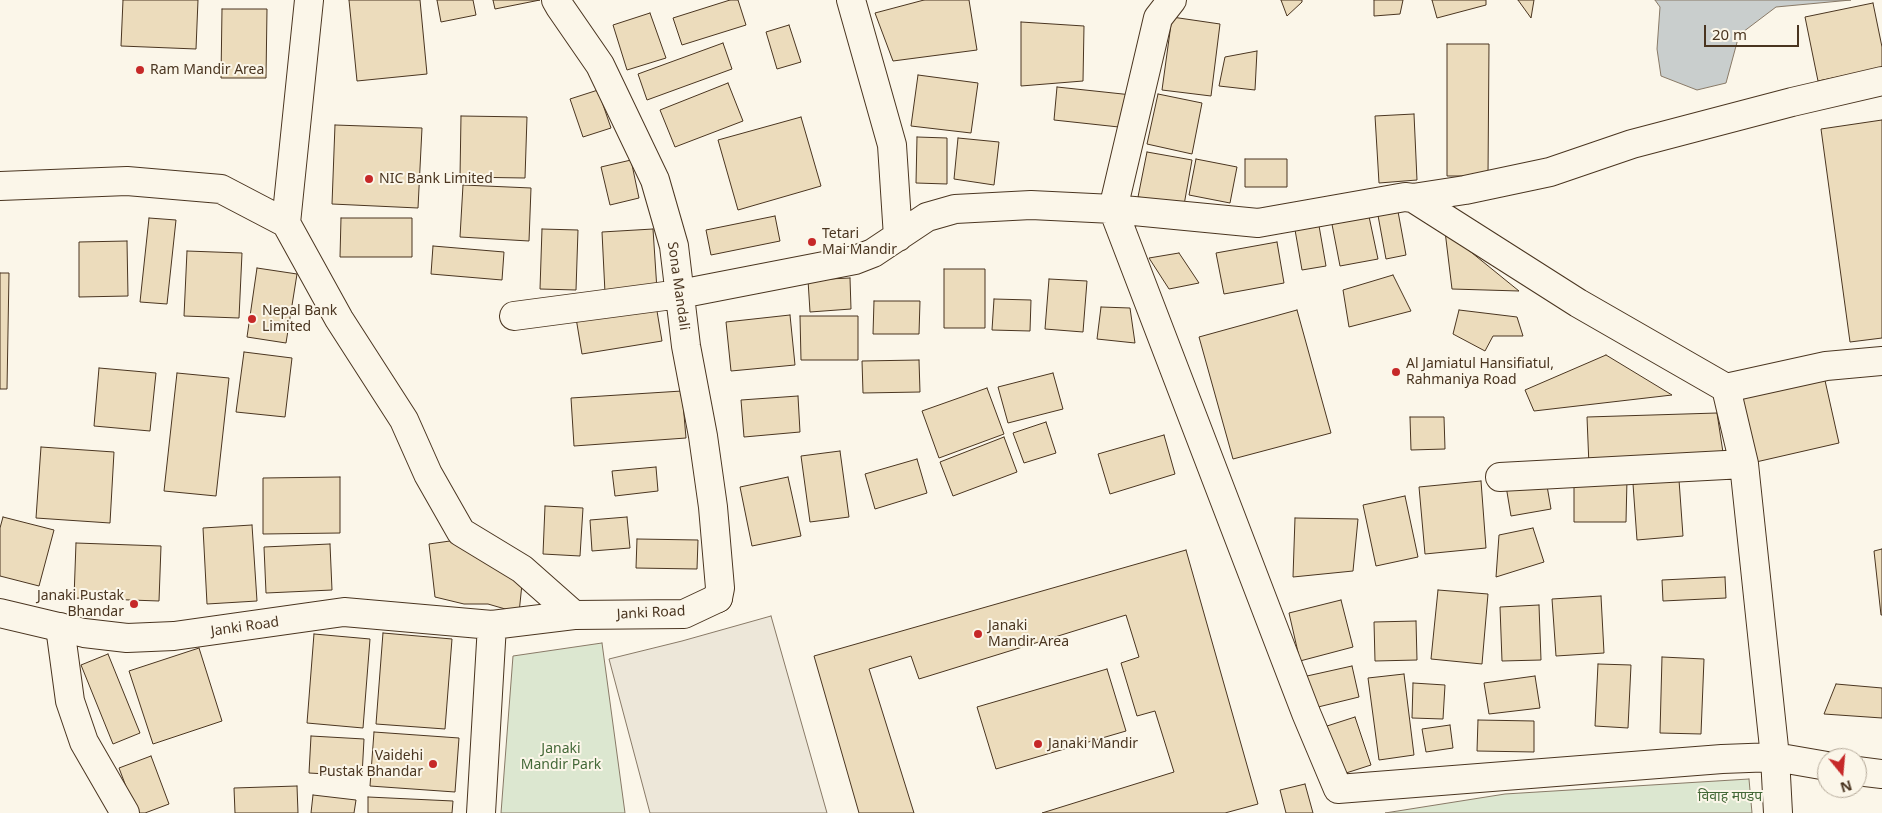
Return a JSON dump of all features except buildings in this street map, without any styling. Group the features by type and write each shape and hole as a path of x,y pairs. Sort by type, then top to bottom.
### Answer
{"street":[{"path":"286,223 309,0"},
{"name":"Sona Mandali","path":"556,0 600,65 655,180 674,246 686,346 704,436 713,507 720,588 718,598"},
{"path":"851,0 892,145 898,236"},
{"path":"1172,0 1158,18 1113,209 1302,703 1338,789 1722,759 1775,757 1817,764"},
{"path":"514,316 680,294 855,260 873,253 927,217 955,209 1031,205 1113,209 1258,223 1405,197 1413,198 1465,190 1550,172 1632,144 1792,102 1882,81"},
{"path":"0,186 126,181 221,189 286,223 339,319 404,420 428,474 461,532 522,569 574,615"},
{"path":"1413,198 1578,303 1726,388 1826,366 1882,361"},
{"path":"1726,388 1744,464 1775,757 1778,813"},
{"path":"1500,477 1744,464"},
{"name":"Janki Road","path":"0,613 84,633 127,638 174,636 344,612 492,625 574,615 684,614 718,598"},
{"path":"481,813 492,625"},
{"path":"60,627 70,701 84,742 126,813"},
{"path":"1867,772 1882,774"}],"green space":[{"name":"Janaki Mandir Park","path":"602,643 625,813 501,813 513,656"},
{"name":"विवाह मण्डप","path":"1749,779 1752,813 1385,813 1505,794"}],"shaded area":[{"path":"1655,0 1851,0 1776,7 1739,35 1726,83 1697,90 1661,76 1657,49 1660,7"},
{"path":"771,616 827,813 650,813 609,659"}],"place":[{"name":"Ram Mandir Area","path":"140,70"},
{"name":"NIC Bank Limited","path":"369,179"},
{"name":"Tetari Mai Mandir","path":"812,242"},
{"name":"Nepal Bank Limited","path":"252,319"},
{"name":"Al Jamiatul Hansifiatul, Rahmaniya Road","path":"1396,372"},
{"name":"Janaki Pustak Bhandar","path":"134,604"},
{"name":"Janaki Mandir Area","path":"978,634"},
{"name":"Janaki Mandir","path":"1038,744"},
{"name":"Vaidehi Pustak Bhandar","path":"433,764"}]}
